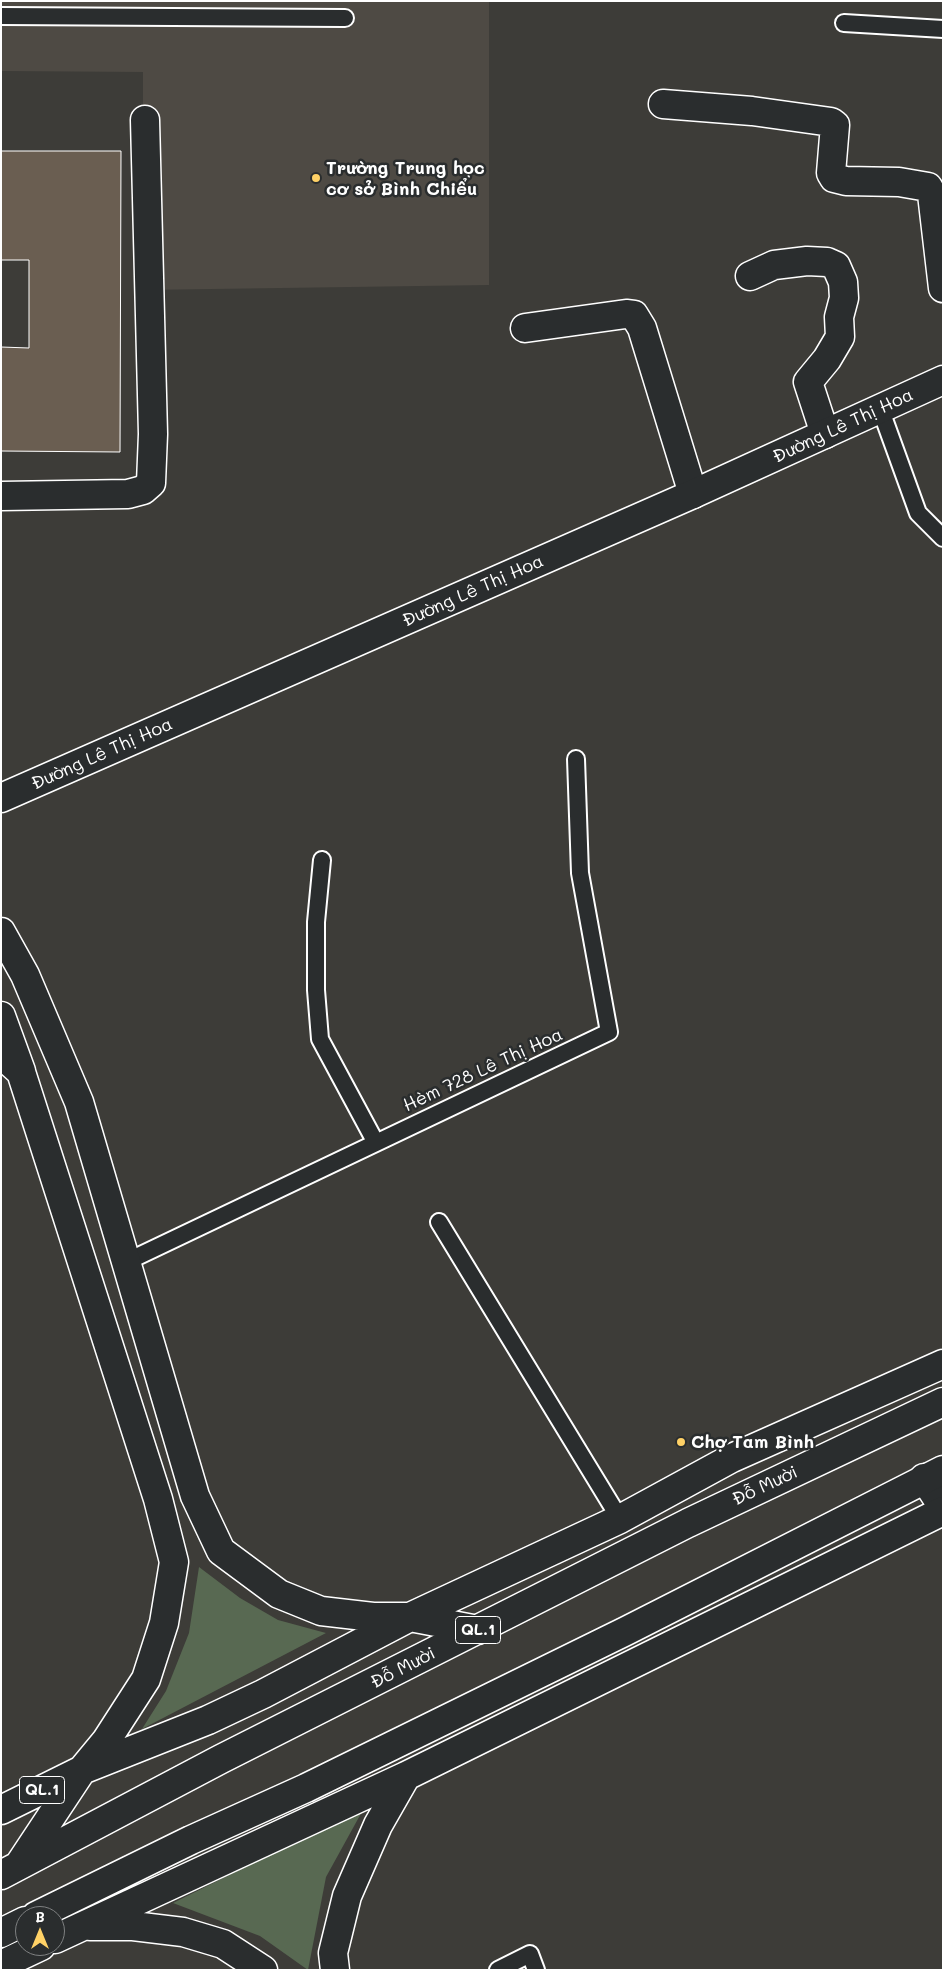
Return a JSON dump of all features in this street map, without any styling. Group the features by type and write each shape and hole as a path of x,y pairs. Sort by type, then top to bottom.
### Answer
{"main road":[{"path":"663,104 752,111 832,122 835,125 832,173 834,178 846,181 899,182 928,187 938,203 943,288"},
{"path":"1,496 128,494 143,490 151,482 153,434 145,120"},
{"path":"750,276 774,265 806,261 827,262 836,266 842,282 844,298 839,317 840,337 827,359 808,382 825,434"},
{"path":"525,328 626,314 634,315 642,328 693,494"},
{"name":"Đường Lê Thị Hoa","path":"1,798 693,494 943,380"},
{"path":"1,932 25,975 79,1102 195,1496 221,1551 279,1594 320,1611 373,1617 410,1617 478,1630"},
{"path":"1,1016 21,1072 158,1499 174,1562 164,1623 146,1679 106,1741 82,1770 9,1871"},
{"path":"1,1054 21,1072"},
{"name":"QL.1","path":"1,1810 82,1770 216,1716 410,1617 620,1519 732,1458 943,1364"},
{"name":"Đỗ Mười","path":"9,1871 221,1759 688,1523 943,1402"},
{"path":"56,1906 191,1840 306,1788 626,1631 933,1474 943,1507"},
{"path":"65,1934 406,1776 943,1511"},
{"path":"335,1970 333,1953 347,1896 378,1825 406,1776"},
{"path":"1,1933 15,1926"},
{"path":"81,1926 133,1926 183,1932 222,1944 263,1970"},
{"path":"1,1965 20,1956"}],"lane":[{"path":"1,16 345,18"},
{"path":"844,23 943,30"},
{"path":"880,408 918,513 943,538"},
{"name":"Hèm 728 Lê Thị Hoa","path":"126,1262 609,1032 580,873 576,759"},
{"path":"322,860 316,922 316,990 320,1039 376,1143"},
{"path":"439,1222 620,1519"},
{"path":"498,1970 530,1954 536,1970"}],"shaded area":[{"name":"Trường Trung học cơ sở Bình Chiểu","path":"1,1 489,1 489,285 143,290 143,72 1,71"}],"green space":[{"path":"199,1567 240,1598 278,1620 326,1633 142,1729 166,1691 189,1633"},
{"path":"364,1808 326,1877 308,1970 260,1936 173,1903"}],"building":[{"path":"1,151 121,151 120,452 1,451 1,347 29,348 29,260 1,260"}],"place":[{"name":"Trường Trung học cơ sở Bình Chiểu","path":"316,178"},
{"name":"Chợ Tam Bình","path":"681,1442"}]}
